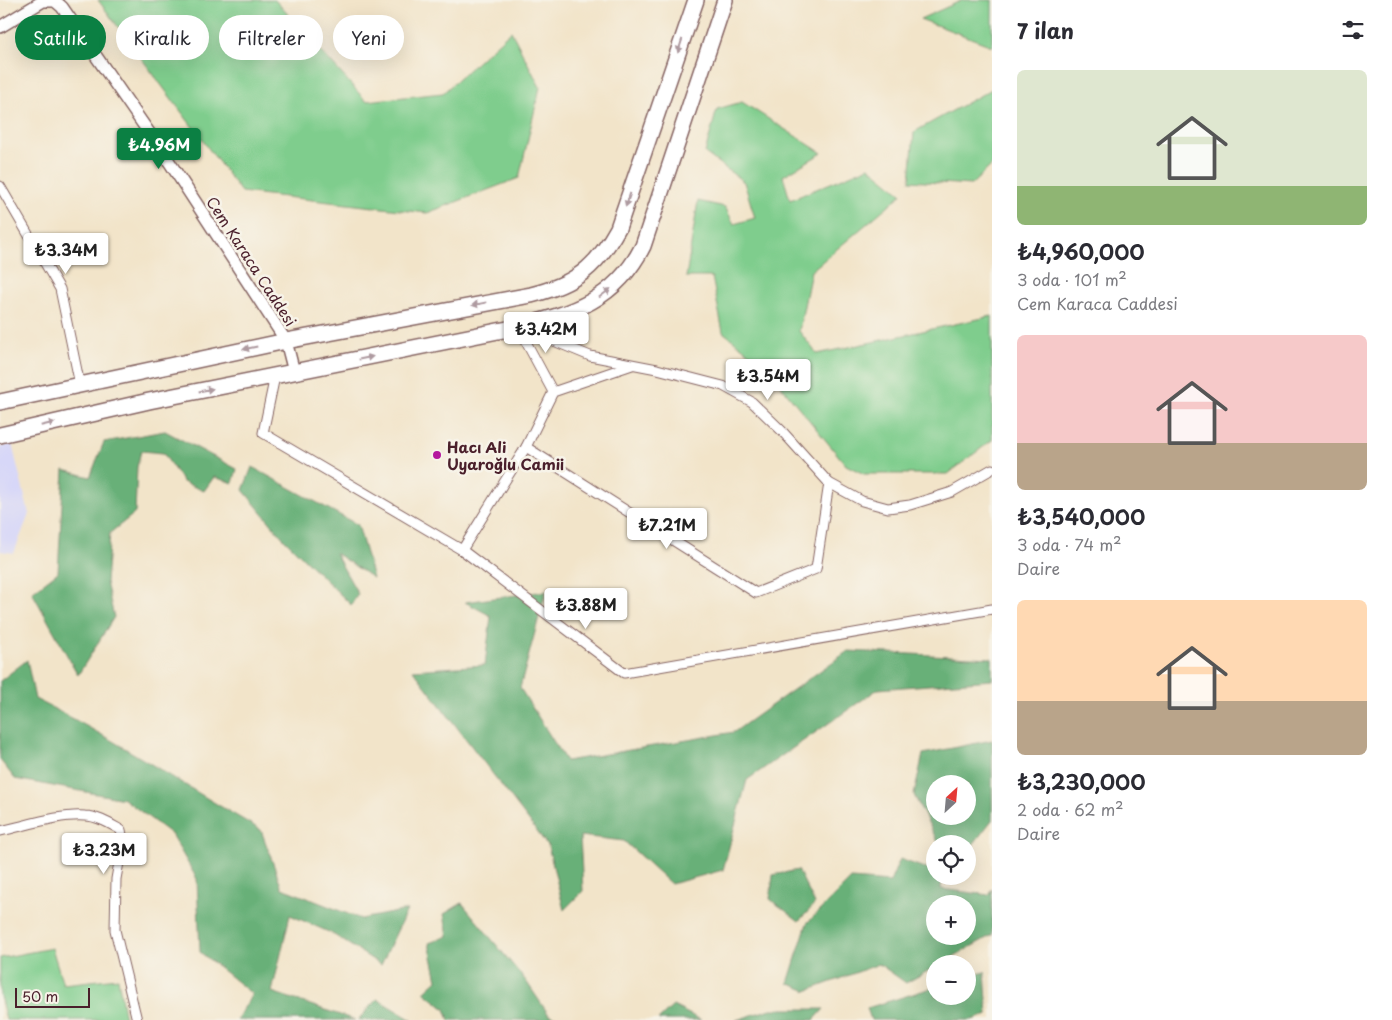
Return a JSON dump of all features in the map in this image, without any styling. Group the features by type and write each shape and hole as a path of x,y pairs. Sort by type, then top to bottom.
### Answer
{"main road":[{"path":"0,402 286,341 538,293 574,280 591,267 610,243 618,228 696,0"},
{"path":"0,435 149,401 518,327 558,316 595,300 610,290 635,262 643,246 725,0"}],"street":[{"name":"Cem Karaca Caddesi","path":"0,27 43,1 55,0 62,7 170,162 286,341 294,372"},
{"path":"0,186 60,289 80,385"},
{"path":"518,327 590,356 723,386 752,402 782,431 829,483 862,501 888,508 910,505 952,492 992,469"},
{"path":"518,327 553,392"},
{"path":"462,550 526,447 553,392 634,365"},
{"path":"275,376 263,433 462,550 624,673 992,609"},
{"path":"526,447 756,593 816,569 829,483"},
{"path":"0,832 86,815 106,821 121,830 123,840 116,878 115,930 137,1020"}],"shaded area":[{"path":"12,444 29,514 14,553 0,551 0,447"}],"green space":[{"path":"98,0 275,0 289,15 219,15 219,60 323,60 323,53 366,101 443,93 511,31 540,87 519,178 427,213 241,192 143,60 209,60 209,15 116,15 116,24"},
{"path":"963,0 992,0 992,46 920,19"},
{"path":"992,89 992,165 971,185 910,181 914,132"},
{"path":"742,102 822,153 783,176 790,200 869,167 902,194 811,271 799,331 817,354 992,316 992,440 948,474 864,474 846,465 764,365 723,332 712,277 686,277 698,201 725,207 734,224 755,218 744,182 705,153 717,109"},
{"path":"165,431 237,469 233,483 214,477 204,491 183,482 163,453 141,451 137,467 135,513 110,533 106,582 114,617 78,675 32,592 58,572 64,470 90,477 104,442"},
{"path":"252,467 358,525 373,578 335,553 358,594 351,605 284,539 243,490"},
{"path":"546,591 520,688 566,761 734,732 848,651 992,658 992,680 878,689 747,780 723,870 671,884 624,841 580,836 583,891 564,910 548,846 413,670 485,665 491,616 465,602"},
{"path":"27,660 35,699 93,729 261,830 282,888 361,919 407,910 381,965 331,933 290,915 272,992 355,1020 237,1020 252,994 200,952 197,879 171,834 124,799 15,779 0,760 0,681"},
{"path":"992,740 992,820 976,841 976,835 934,835 929,825 976,825 976,775 926,775 926,819 914,795 923,754"},
{"path":"900,859 926,869 926,885 941,885 941,889 989,895 992,889 992,935 976,944 976,895 926,895 926,945 974,945 956,955 926,955 926,972 906,983 879,964 807,991 788,983 807,923 851,879 890,882"},
{"path":"798,870 815,904 799,921 770,899 773,875"},
{"path":"462,903 526,981 549,1015 563,1020 449,1020 445,1009 424,992 437,980 429,943 448,936 444,914"},
{"path":"52,948 63,984 118,978 125,1020 6,1020 0,996 0,958"},
{"path":"985,972 988,1015 971,1020 871,1020 867,1008 926,990 926,1005 976,1005 976,975"},
{"path":"377,999 412,1020 358,1020"},
{"path":"673,1006 701,1020 658,1020"},
{"path":"771,1009 824,1009 814,1020 736,1020"}],"place":[{"name":"Hacı Ali Uyaroğlu Camii","path":"437,455"}]}
